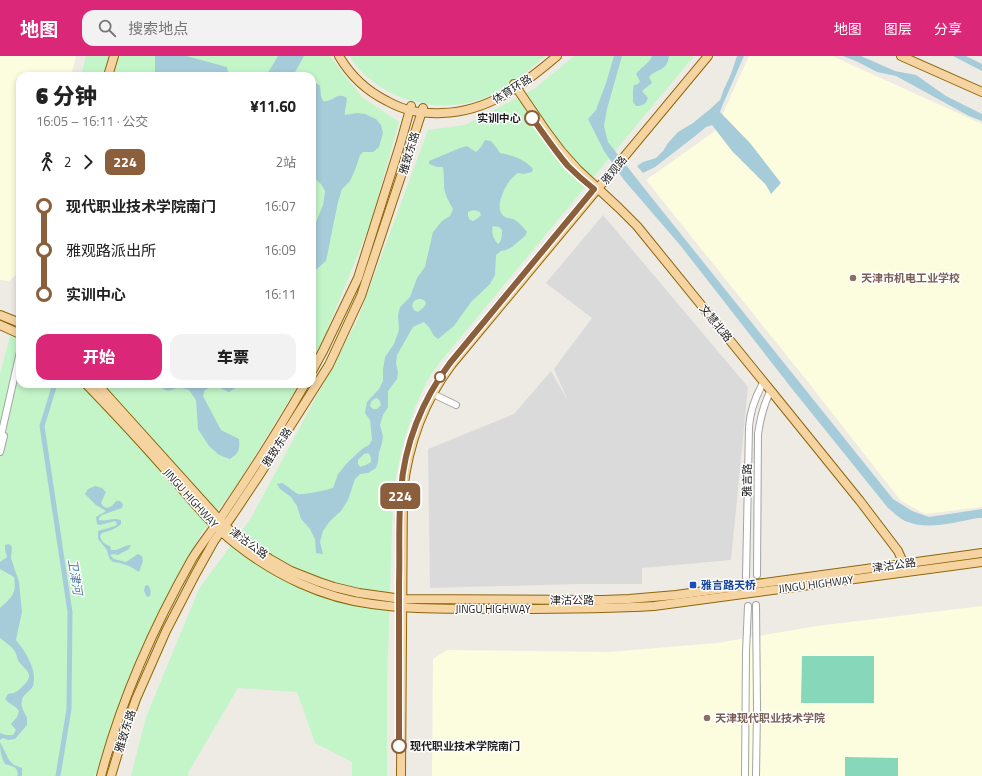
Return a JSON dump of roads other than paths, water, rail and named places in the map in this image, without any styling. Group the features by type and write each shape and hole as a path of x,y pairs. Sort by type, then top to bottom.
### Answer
{"main road":[{"path":"105,72 110,56"},
{"path":"109,72 114,56"},
{"name":"体育环路","path":"339,56 353,76 367,89 390,102 410,108 449,113 469,110 489,103 537,72 556,56"},
{"name":"体育环路","path":"344,56 362,80 371,87 410,108"},
{"name":"体育环路","path":"514,86 550,56"},
{"name":"雅观路","path":"400,776 400,603 404,482 417,430 432,394 461,353 704,56"},
{"name":"雅观路","path":"626,153 708,56"},
{"path":"901,56 982,92"},
{"path":"913,56 982,86"},
{"name":"文慧北路","path":"514,86 544,135 557,152 575,173 619,208 637,226 860,501 898,550 902,560 902,573"},
{"name":"雅致东路","path":"316,364 358,278 398,153 410,108"},
{"name":"雅致东路","path":"316,384 329,365 361,296 402,176 422,110"},
{"name":"文慧北路","path":"596,189 631,226 762,385 894,550 901,564"},
{"path":"0,315 16,321"},
{"path":"10,319 16,318"},
{"path":"3,326 16,328"},
{"path":"3,326 16,332"},
{"name":"JINGU HIGHWAY","path":"90,388 244,551 270,568 316,590 357,602 372,604 400,603 540,609 654,606 982,562"},
{"name":"津沽公路","path":"101,388 148,440 220,526"},
{"name":"雅致东路","path":"111,776 136,699 166,631 220,526 303,388"},
{"name":"雅致东路","path":"101,776 119,714 137,670 151,638 193,558 220,526 313,388"},
{"name":"津沽公路","path":"400,603 628,599 676,595 982,553"}],"street":[{"path":"0,440 16,370"},
{"path":"0,452 16,384"},
{"name":"雅言路","path":"746,577 748,426 752,408 762,385"},
{"path":"432,394 456,405"},
{"name":"雅言路","path":"757,575 758,434 762,413 769,394"},
{"path":"756,605 756,776"},
{"path":"744,776 748,606"},
{"path":"746,644 757,642"},
{"path":"745,749 757,750"}],"water":[{"path":"155,56 186,56 227,67 228,72 155,72"},
{"path":"278,56 304,56 295,72 268,72"},
{"path":"614,56 622,56 607,109 604,126 608,142 644,188 893,499 912,511 929,517 982,509 982,518 932,526 914,524 905,521 888,508 793,390 680,245 624,180 604,151 588,119 596,110"},
{"path":"652,56 669,56 666,65 649,77 652,83 642,91 648,98 646,102 642,105 636,106 633,102 633,90 634,85 638,84 640,81 636,74"},
{"path":"737,56 744,56 720,112 750,143 781,183 771,194 766,185 732,151 712,125 706,127 655,167 643,173 637,166 643,162 656,158 678,132 693,123 720,100"},
{"path":"843,56 861,56 895,71 916,75 946,96 982,114 982,121 969,116 896,76 877,72"},
{"path":"953,56 966,56 982,64 982,71"},
{"path":"316,83 320,86 323,101 337,96 347,98 345,115 357,113 365,114 376,119 381,125 383,133 379,147 373,152 363,152 360,155 350,181 342,189 326,261 316,270 316,222 323,205 325,191 316,180"},
{"path":"485,140 491,141 500,153 518,158 533,169 532,172 524,174 518,173 511,179 506,186 500,202 500,211 503,215 507,218 513,219 527,232 525,236 512,247 501,251 496,255 495,275 490,284 471,302 454,326 438,339 424,322 413,327 397,355 397,379 388,391 388,407 383,415 380,425 383,436 376,468 368,473 360,474 355,479 348,500 341,511 330,521 323,531 320,542 323,554 316,553 315,539 310,529 301,519 297,506 291,497 280,489 277,484 282,483 298,494 333,488 338,474 348,462 362,449 369,445 372,440 370,420 365,413 367,402 379,389 383,381 385,357 394,344 399,330 398,315 400,307 410,297 417,278 425,267 433,232 442,221 450,216 453,209 447,198 444,187 443,167 437,167 429,164 429,161 467,146 476,152","holes":["474,210 480,212 481,215 473,221 470,220 468,212","493,226 499,227 502,230 501,240 498,244 492,233","422,299 426,303 418,312 414,310 412,306 414,301","377,398 381,405 377,409 373,409 370,406 371,402","368,453 371,457 371,462 360,467 358,460 364,454"]},
{"path":"163,388 179,388 169,390"},
{"path":"179,388 209,388 205,390 203,396 221,430 239,439 239,449 230,459 219,455 209,446 198,429 196,400 189,390"},
{"path":"219,388 236,388 229,392"},
{"path":"95,486 102,488 106,492 101,503 103,506 107,508 112,506 116,501 120,501 123,504 122,508 102,515 99,518 99,520 121,520 121,524 117,527 102,533 100,536 102,540 105,544 110,546 111,550 117,550 131,545 129,549 118,555 110,555 114,559 126,562 138,554 142,556 143,561 139,572 129,566 113,562 109,558 107,550 98,539 98,531 117,524 115,521 100,525 97,524 96,517 106,511 96,505 85,494 88,489"},
{"path":"9,544 12,547 11,558 19,582 22,612 16,640 30,661 34,674 34,680 33,686 24,696 22,703 22,707 27,718 27,725 15,739 8,740 3,738 0,740 0,733 13,735 16,730 11,724 17,717 19,711 5,699 8,694 16,692 20,689 26,683 29,676 27,671 19,662 14,650 0,638 0,608 13,595 15,587 14,577 0,569 0,562 7,557 5,545"},
{"path":"148,585 151,593 150,596 147,597 144,591 145,586"},
{"path":"0,742 9,760 14,765 22,768 22,776 17,776 18,774 15,768 5,764 1,753"}],"waterway":[{"name":"卫津河","path":"54,388 42,426 70,612 69,709 58,776"}],"place":[{"name":"实训中心","path":"532,118"},
{"name":"天津市机电工业学校","path":"853,278"},
{"name":"雅言路天桥","path":"693,585"},
{"name":"天津现代职业技术学院","path":"707,718"},
{"name":"现代职业技术学院南门","path":"399,746"}]}
